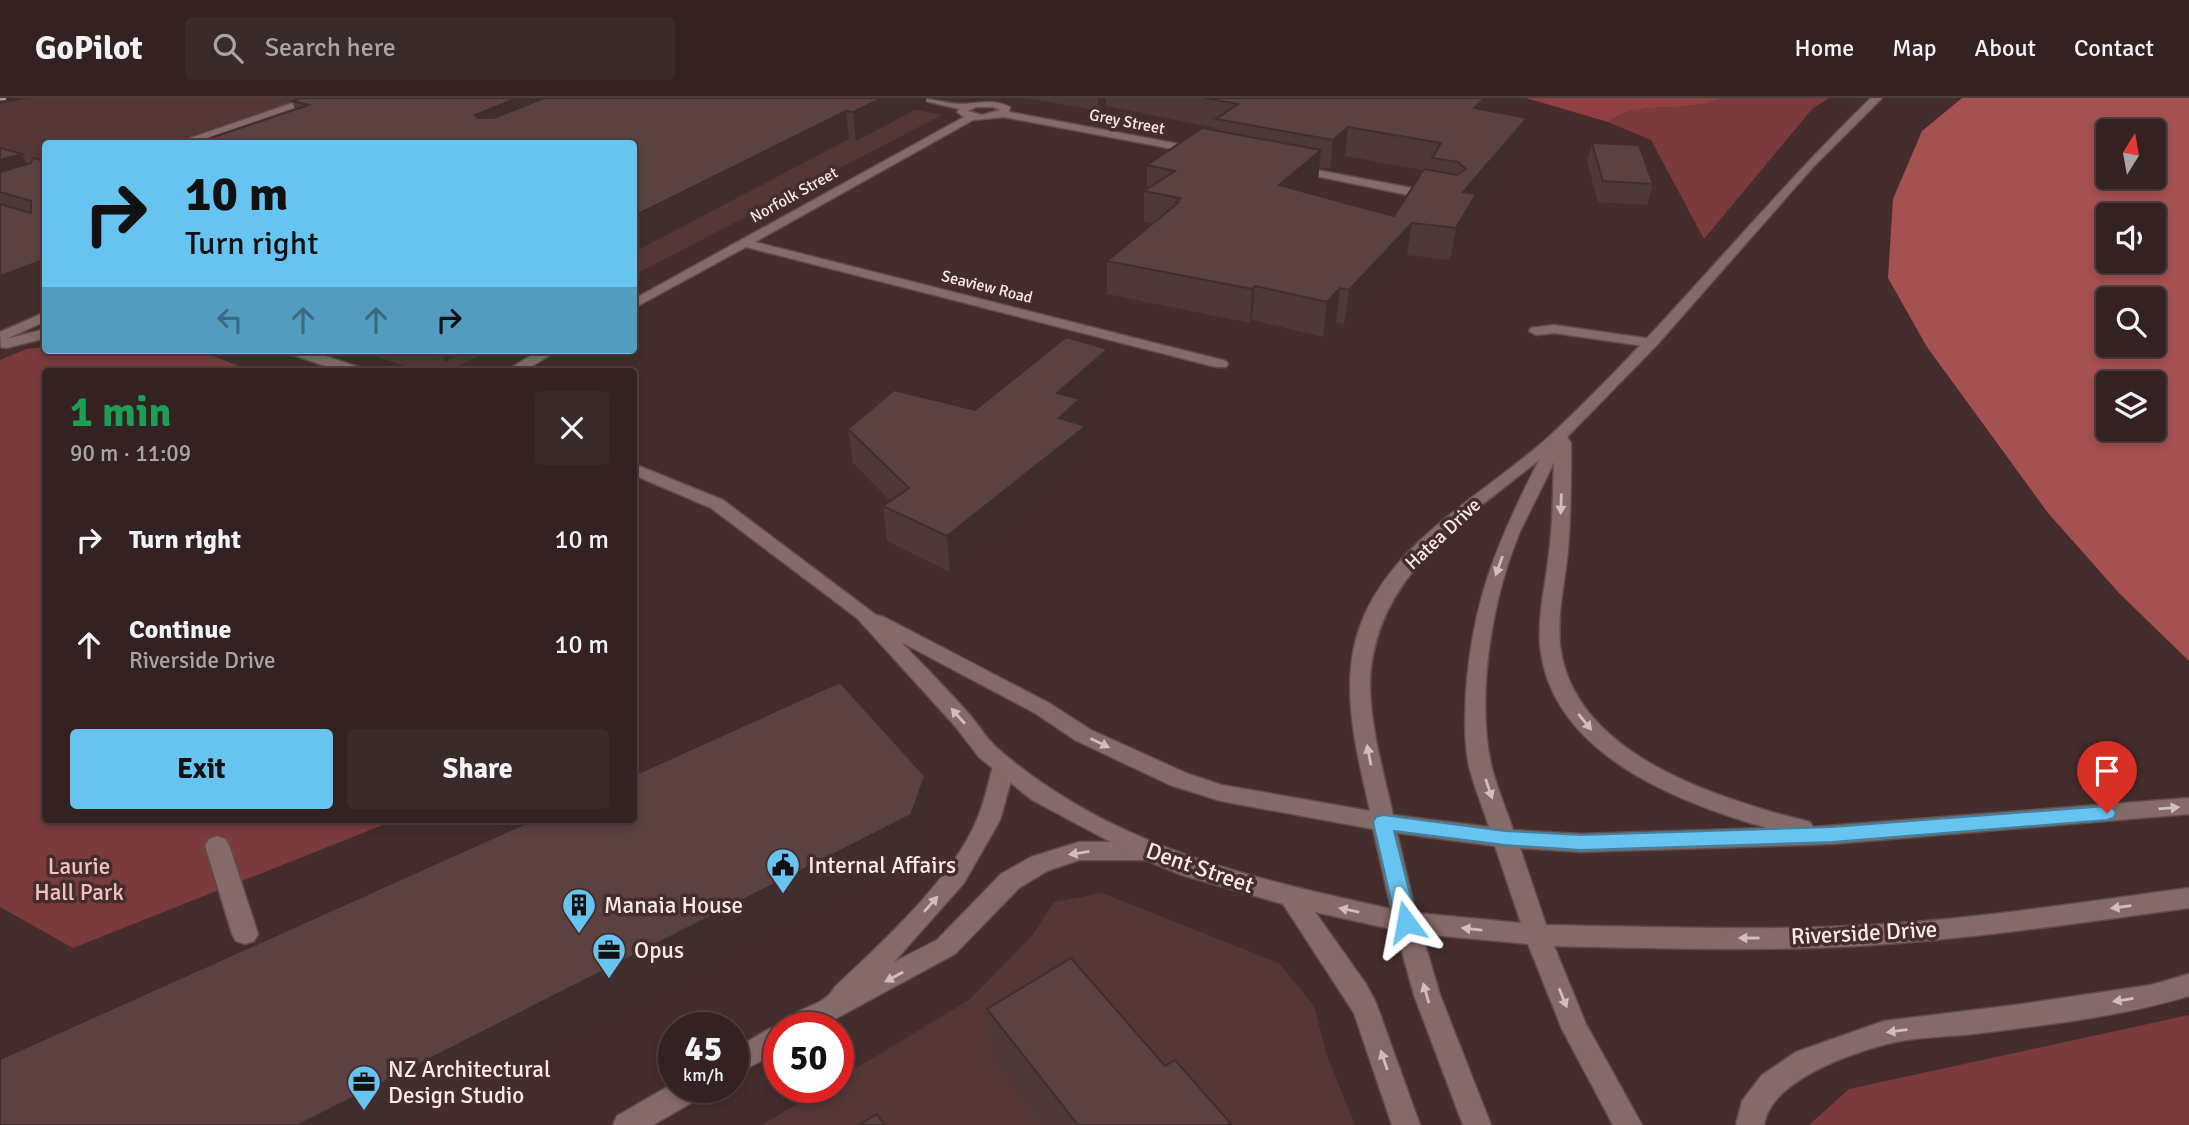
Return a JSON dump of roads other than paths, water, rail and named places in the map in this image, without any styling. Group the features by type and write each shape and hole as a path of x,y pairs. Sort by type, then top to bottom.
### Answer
{"main road":[{"path":"190,140 317,98"},
{"path":"918,98 969,112 1006,98"},
{"name":"Hatea Drive","path":"1406,922 1367,750 1360,691 1365,640 1375,613 1389,588 1422,548 1558,437 1650,343 1810,164 1877,98"},
{"path":"995,104 1006,109 1003,114"},
{"name":"Grey Street","path":"969,112 986,118 1003,114 1219,155"},
{"name":"Norfolk Street","path":"637,302 969,112"},
{"path":"1287,168 1452,199"},
{"name":"Seaview Road","path":"744,243 1221,364"},
{"path":"0,337 42,318"},
{"path":"1536,331 1555,329 1650,343"},
{"path":"0,345 42,334"},
{"path":"304,354 347,368"},
{"path":"518,368 544,354"},
{"path":"1558,437 1563,443 1559,545 1550,637 1552,656 1563,690 1573,707 1587,726 1613,751 1647,772 1723,806 1780,824 1832,835"},
{"name":"Hatea Drive","path":"1537,935 1480,765 1475,722 1479,652 1491,591 1510,535 1558,437"},
{"name":"Dent Street","path":"637,470 717,504 864,614 1042,708 1083,735 1178,779 1221,793 1383,822 1505,838"},
{"name":"Dent Street","path":"864,614 963,721 987,752 1040,794 1097,827 1190,868 1291,897 1406,922"},
{"path":"833,1006 903,937 956,876 989,820 1004,766"},
{"path":"1505,838 1581,843 1832,835 2189,806"},
{"path":"217,845 245,934"},
{"path":"822,1012 893,978 946,947 1010,881 1039,864 1079,851 1147,851"},
{"path":"1291,897 1357,992 1367,1012 1406,1125"},
{"name":"Riverside Drive","path":"1406,922 1537,935 1755,939 1872,934 1998,924 2189,898"},
{"path":"1406,922 1431,1010 1477,1125"},
{"path":"1537,935 1575,1029 1628,1125"},
{"path":"1750,1125 1752,1110 1772,1084 1806,1061 1884,1033 2015,1017 2151,996 2189,985"},
{"path":"627,1125 665,1103"}],"railway":[{"path":"0,99 7,98"}],"place":[{"name":"Internal Affairs","path":"783,895"},
{"name":"Manaia House","path":"579,935"},
{"name":"Opus","path":"609,980"},
{"name":"NZ Architectural Design Studio","path":"364,1112"}],"park label":[{"name":"Laurie Hall Park","path":"79,879"}]}
